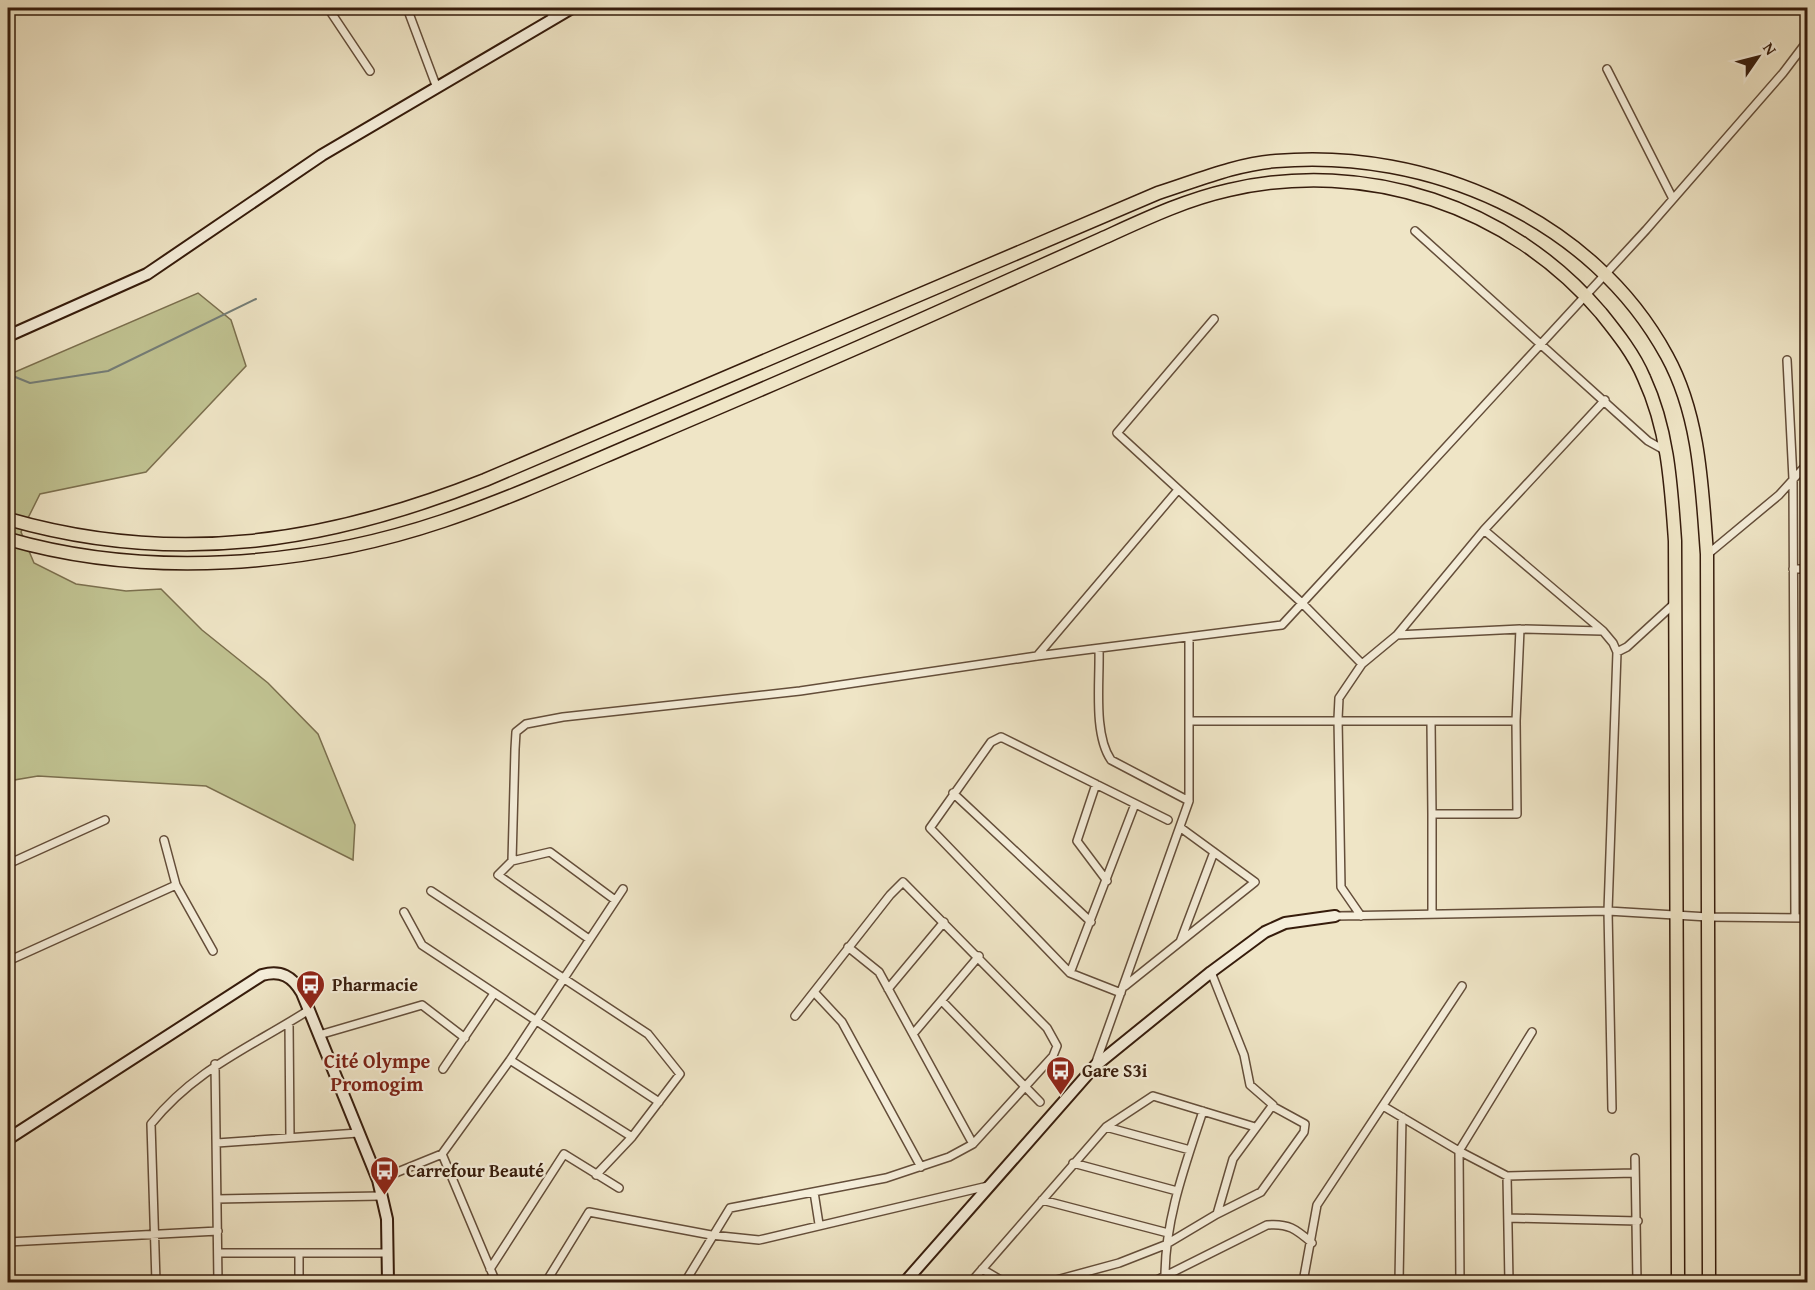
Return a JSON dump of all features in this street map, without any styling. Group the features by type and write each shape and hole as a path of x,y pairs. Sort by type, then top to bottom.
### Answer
{"highway":[{"path":"8,519 38,528 109,541 208,544 278,540 361,523 434,500 485,480 1158,194 1229,171 1273,161 1329,158 1377,164 1462,184 1498,200 1541,223 1604,276 1641,315 1668,357 1684,398 1701,471 1707,554 1709,1282"},
{"path":"8,539 97,558 209,562 281,557 354,545 440,522 522,491 834,359 1165,210 1228,190 1270,183 1330,180 1375,184 1420,194 1455,206 1500,229 1547,258 1586,295 1618,334 1644,376 1668,452 1675,541 1678,1282"}],"street":[{"path":"328,8 370,71"},
{"path":"407,8 437,88"},
{"path":"550,8 553,19"},
{"path":"10,334 147,274 273,186 572,8"},
{"path":"512,861 516,732 526,724 585,714 800,691 1036,656 1282,625 1604,276 1783,72 1808,40"},
{"path":"1607,69 1672,200"},
{"path":"1415,231 1605,399 1648,441 1668,452"},
{"path":"1214,319 1117,433 1177,491 1303,604 1362,664"},
{"path":"1787,360 1793,479 1795,918"},
{"path":"1361,916 1341,887 1338,719 1340,699 1362,664 1397,635 1484,530 1605,399"},
{"path":"1707,554 1779,495 1808,463"},
{"path":"1036,656 1177,491"},
{"path":"1484,530 1603,631 1617,652 1608,911 1612,1109"},
{"path":"1793,569 1808,569"},
{"path":"1617,652 1627,647 1675,603"},
{"path":"1397,635 1520,629 1603,631"},
{"path":"1432,814 1517,814 1516,721 1520,629"},
{"path":"1095,1066 1189,801 1191,721 1189,637"},
{"path":"1100,649 1101,735 1104,750 1111,760 1189,801"},
{"path":"1191,721 1338,719 1431,722 1516,721"},
{"path":"1431,722 1432,913"},
{"path":"1123,990 1070,973 933,834 930,828 991,742 1001,737 1168,820"},
{"path":"1096,784 1077,842 1107,881"},
{"path":"953,793 1091,922"},
{"path":"1070,973 1135,804"},
{"path":"8,864 105,820"},
{"path":"1123,990 1255,882 1181,828"},
{"path":"164,840 176,885 213,951"},
{"path":"589,939 498,874 512,861 550,852 615,900"},
{"path":"1180,944 1214,852"},
{"path":"685,1282 711,1235 730,1208 886,1178 921,1167 974,1144 1053,1056 1057,1046 1047,1028 979,956 903,882 848,947 795,1016"},
{"path":"8,961 176,885"},
{"path":"378,1180 442,1154 510,1060 623,889"},
{"path":"431,891 648,1034 680,1074 632,1137 596,1175"},
{"path":"905,1282 993,1185 1095,1066 1210,972 1265,933 1285,922 1335,916 1608,911 1676,916 1808,918"},
{"path":"404,912 423,945 493,994 537,1020 659,1102"},
{"path":"888,989 944,922"},
{"path":"848,947 879,972 974,1144"},
{"path":"913,1034 979,956"},
{"path":"8,1139 262,975 278,972 295,981 378,1180 387,1219 388,1282"},
{"path":"1049,1282 1119,1263 1165,1245 1217,1214 1261,1192 1304,1132 1305,1124 1273,1105 1251,1085 1244,1055 1210,972"},
{"path":"1303,1282 1312,1243 1317,1205 1462,986"},
{"path":"814,992 842,1022 921,1167"},
{"path":"443,1069 493,994"},
{"path":"942,1000 1040,1102"},
{"path":"319,1035 422,1005 465,1038"},
{"path":"156,1282 151,1124 186,1086 215,1064 309,1011"},
{"path":"289,1023 290,1137"},
{"path":"1347,1282 1460,1281 1459,1151 1532,1032"},
{"path":"510,1060 632,1137"},
{"path":"215,1064 218,1282"},
{"path":"971,1282 1106,1126 1153,1096 1255,1127"},
{"path":"1217,1214 1233,1159 1273,1105"},
{"path":"1383,1106 1459,1151 1507,1176 1635,1173"},
{"path":"1165,1277 1165,1245 1177,1191 1203,1111"},
{"path":"1399,1281 1401,1117"},
{"path":"1106,1126 1190,1150"},
{"path":"217,1143 358,1132"},
{"path":"442,1154 490,1269 498,1282"},
{"path":"490,1269 564,1154 619,1188"},
{"path":"1635,1158 1638,1221 1637,1282"},
{"path":"1073,1162 1177,1191"},
{"path":"1507,1176 1509,1282"},
{"path":"546,1282 589,1212 711,1235 759,1240 819,1224 993,1185"},
{"path":"814,1192 819,1224"},
{"path":"218,1198 381,1196"},
{"path":"1042,1200 1168,1233"},
{"path":"1508,1218 1638,1221"},
{"path":"1153,1282 1266,1225 1285,1224 1296,1228 1312,1243"},
{"path":"8,1242 218,1231"},
{"path":"218,1253 387,1252"},
{"path":"298,1254 299,1282"},
{"path":"982,1269 1004,1282"}],"green space":[{"path":"198,293 231,320 246,366 146,472 40,494 21,532 34,563 76,584 126,591 161,589 202,630 268,683 318,734 355,825 353,860 206,786 38,776 8,781 8,375"}],"waterway":[{"path":"8,374 30,383 108,371 256,299"}],"place":[{"name":"Pharmacie","path":"311,1010"},
{"name":"Gare S3i","path":"1061,1096"},
{"name":"Carrefour Beauté","path":"385,1196"}],"district":[{"name":"Cité Olympe Promogim","path":"377,1072"}]}
